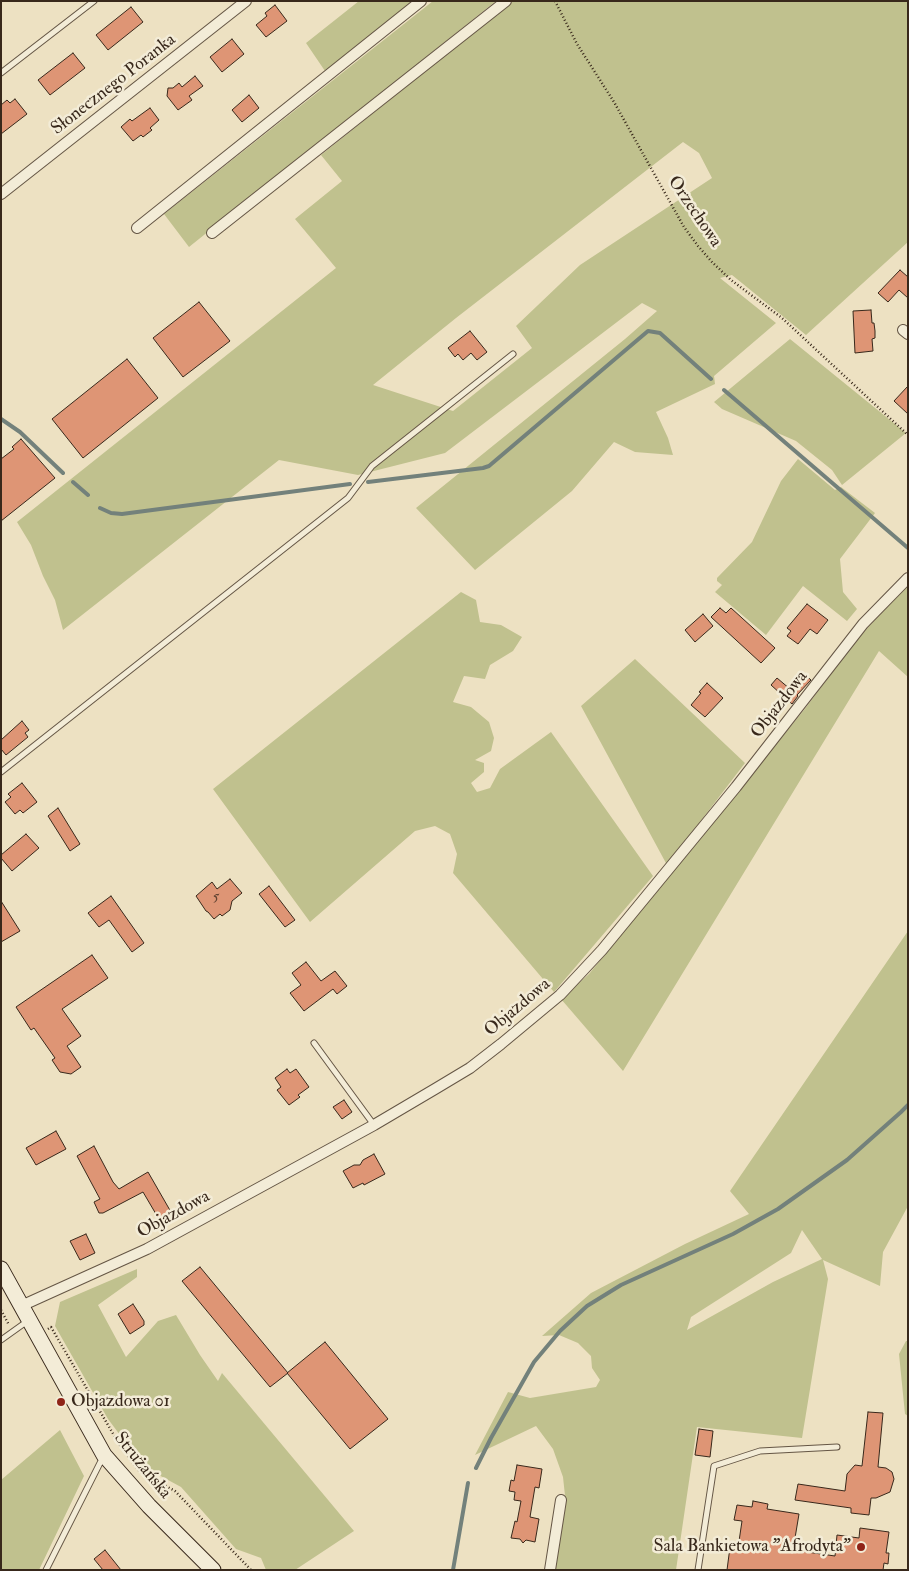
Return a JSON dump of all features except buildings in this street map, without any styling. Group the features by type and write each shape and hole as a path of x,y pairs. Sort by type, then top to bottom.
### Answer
{"main road":[{"name":"Strużańska","path":"1,1269 104,1455 148,1506 212,1570"}],"street":[{"name":"Słonecznego Poranka","path":"1,194 246,1"},
{"path":"138,228 421,1"},
{"path":"212,233 506,1"},
{"name":"Objazdowa","path":"21,1306 147,1249 374,1124 470,1068 560,995 602,950 639,906 736,787 863,624 908,578"},
{"path":"550,1570 561,1500"}],"lane":[{"path":"1,73 94,1"},
{"path":"1,772 348,498 372,466 513,354"},
{"path":"314,1043 374,1124"},
{"path":"1,1340 29,1320"},
{"path":"698,1570 714,1466 760,1451 837,1447"},
{"path":"46,1570 104,1455"}],"path":[{"name":"Orzechowa","path":"555,1 577,44 614,102 684,227 698,246 731,280 782,318 908,435"},
{"path":"1,1310 12,1331"},
{"path":"37,1334 51,1327 119,1444 140,1472 175,1491 251,1570"}],"green space":[{"path":"359,1 413,1 325,71 306,43"},
{"path":"433,1 496,1 189,247 164,214"},
{"path":"513,1 908,1 908,242 806,335 732,275 720,278 776,323 714,376 715,384 656,412 668,438 673,455 635,452 614,442 572,491 475,570 416,508 657,311 642,303 445,453 358,475 279,460 63,630 55,600 31,545 17,522 336,268 295,219 342,181 321,155","holes":["683,142 699,153 712,178 580,265 516,326 532,348 453,411 373,385 456,318"]},
{"path":"790,339 906,433 842,485 832,470 796,441 722,409 714,402"},
{"path":"798,459 835,490 841,487 875,513 840,559 843,592 857,609 847,621 803,586 766,635 715,592 722,585 717,581 717,578 752,542 781,481"},
{"path":"908,585 908,677 879,651 623,1071 561,999 589,974 804,710 859,637"},
{"path":"461,592 476,600 480,622 501,625 522,637 513,651 490,665 485,679 464,676 453,702 471,707 489,722 494,738 491,751 475,760 484,763 484,772 471,783 477,792 490,788 500,769 551,732 653,876 554,992 453,873 457,854 450,834 435,826 415,831 310,922 213,789"},
{"path":"635,659 745,763 667,865 581,706"},
{"path":"908,931 908,1206 883,1252 880,1286 823,1260 828,1279 802,1438 697,1427 676,1570 554,1570 566,1505 563,1477 553,1449 536,1426 475,1455 508,1392 530,1398 596,1387 600,1380 592,1368 591,1356 578,1343 559,1335 542,1336 591,1293 685,1244 749,1214 730,1191","holes":["802,1230 822,1259 773,1282 687,1330 691,1317 791,1253"]},
{"path":"137,1269 137,1277 98,1305 126,1357 158,1321 176,1315 218,1381 222,1373 354,1531 295,1570 266,1570 261,1558 236,1549 181,1487 144,1467 108,1419 55,1326 60,1302"},
{"path":"906,1341 908,1341 908,1416 905,1414 899,1354"},
{"path":"60,1430 84,1476 39,1570 1,1570 1,1480"}],"waterway":[{"path":"368,482 489,466 648,331 660,333 711,379"},
{"path":"724,390 908,548"},
{"path":"1,419 20,432 63,473"},
{"path":"73,482 88,495"},
{"path":"100,508 111,513 122,514 350,484"},
{"path":"476,1468 534,1362 560,1331 587,1306 621,1285 733,1234 778,1209 847,1160 908,1105"},
{"path":"453,1570 468,1483"}],"place":[{"name":"Objazdowa 01","path":"61,1402"},
{"name":"Sala Bankietowa \"Afrodyta\"","path":"861,1547"}]}
